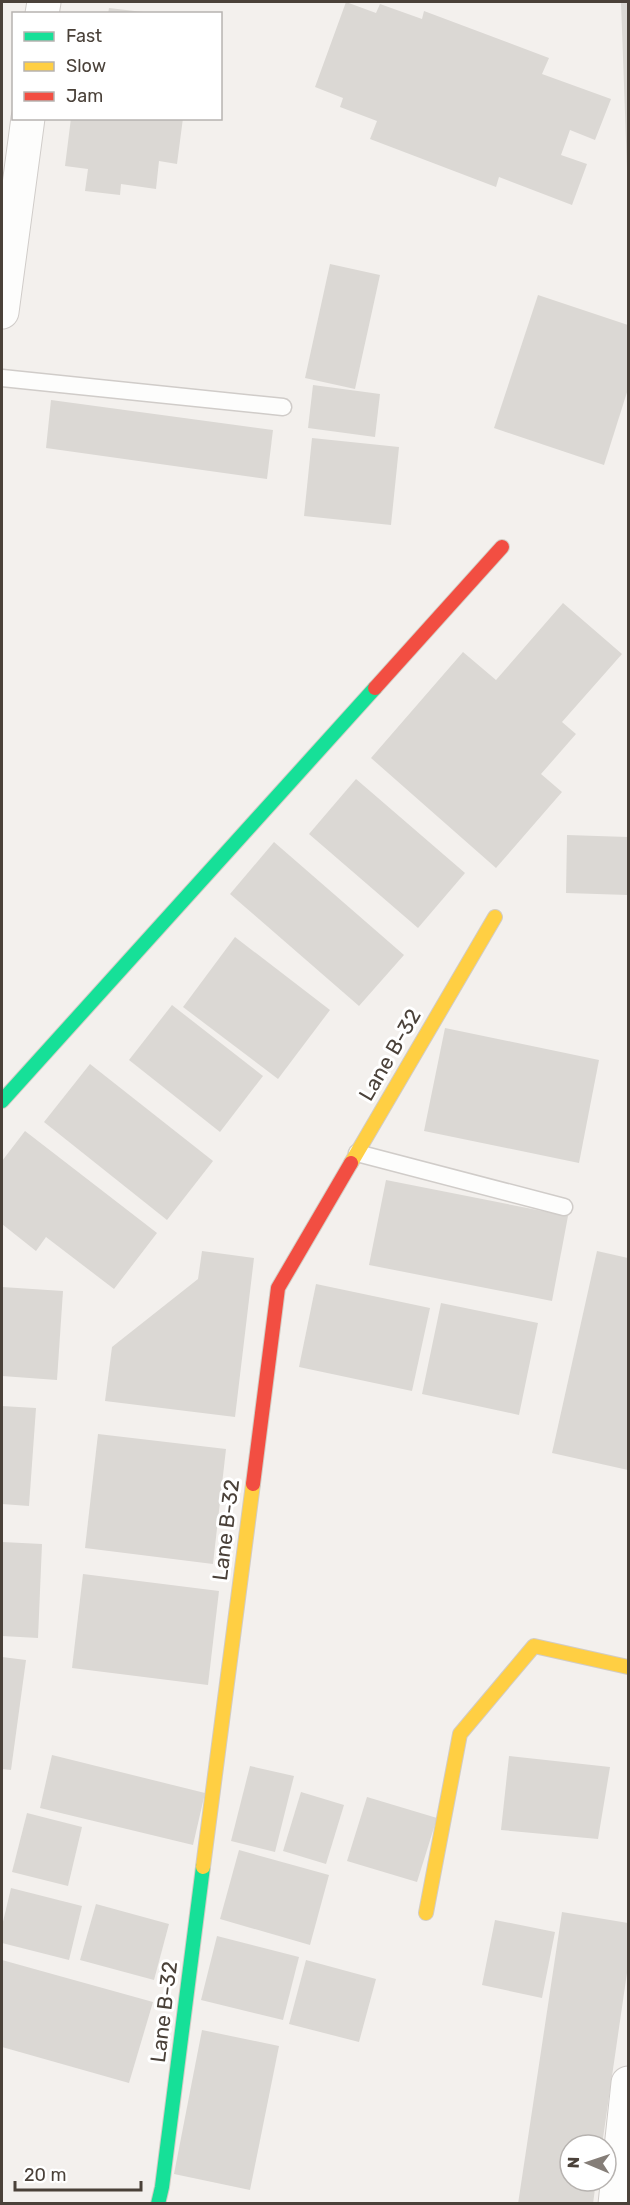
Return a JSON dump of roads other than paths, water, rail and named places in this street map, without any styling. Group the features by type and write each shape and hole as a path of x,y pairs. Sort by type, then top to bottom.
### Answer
{"street":[{"path":"2,312 28,120"},
{"path":"2,1101 502,547"},
{"name":"Lane B-32","path":"158,2204 278,1288 495,917"},
{"path":"426,1913 460,1734 534,1646 628,1667"},
{"path":"615,2204 628,2083"}],"lane":[{"path":"2,378 283,407"},
{"path":"357,1153 564,1207"}]}
